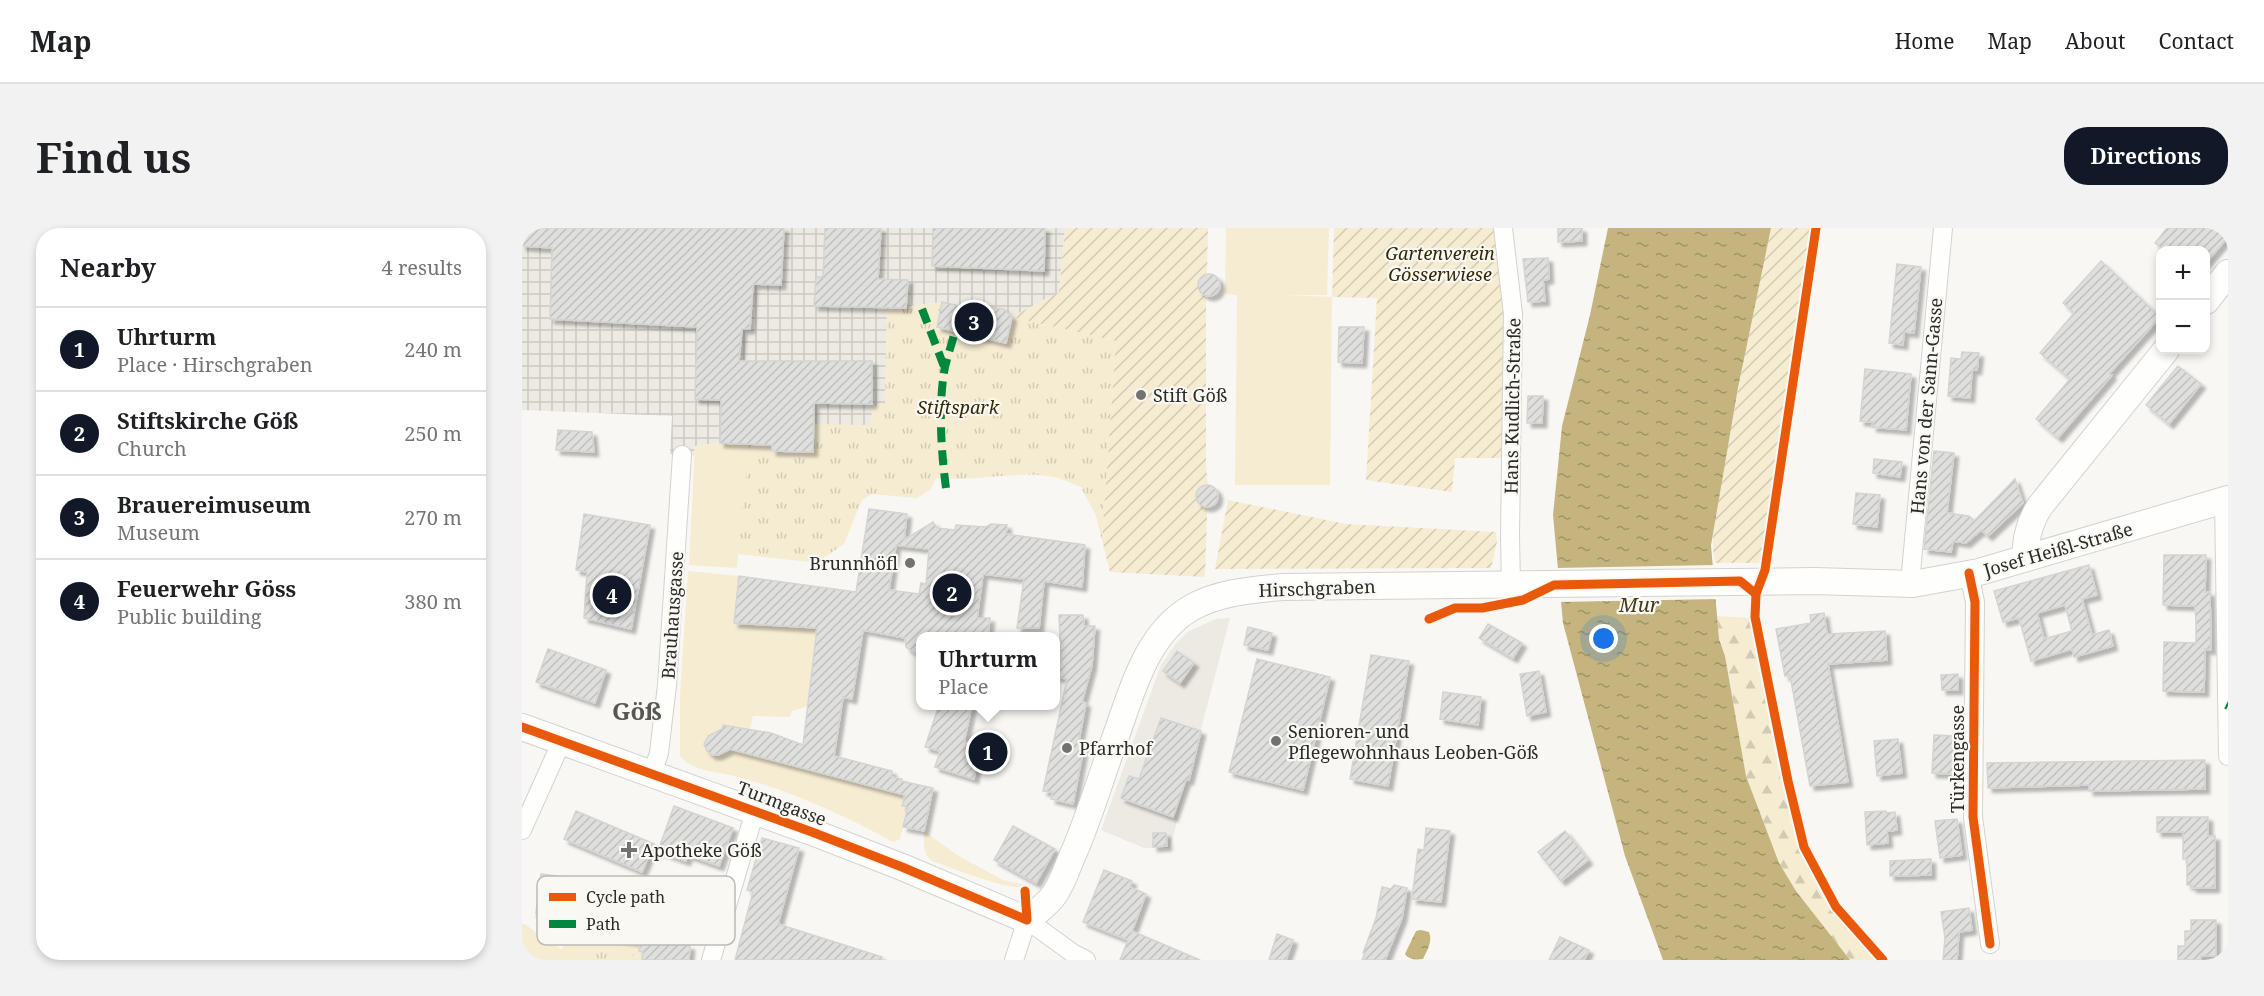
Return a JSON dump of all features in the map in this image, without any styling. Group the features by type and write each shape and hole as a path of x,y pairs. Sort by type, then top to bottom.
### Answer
{"main road":[{"path":"2206,300 2228,273"},
{"path":"2025,558 2026,538 2031,520 2040,506 2163,354"},
{"name":"Josef Heißl-Straße","path":"1554,585 1850,581 1910,584 1969,573 2025,558 2226,499"},
{"name":"Hirschgraben","path":"1027,920 1053,897 1062,883 1144,661 1167,627 1191,608 1213,598 1283,587 1554,585"},
{"name":"Turmgasse","path":"522,727 886,861 1027,920"}],"street":[{"name":"Hans Kudlich-Straße","path":"1503,228 1513,314 1511,585"},
{"name":"Hans von der Sann-Gasse","path":"1910,584 1943,228"},
{"name":"Brauhausgasse","path":"652,774 658,753 667,685 682,455"},
{"path":"2226,499 2228,756"},
{"name":"Türkengasse","path":"1969,573 1975,602 1973,817 1990,944"},
{"path":"522,830 561,743"},
{"name":"Turmgasse","path":"735,879 755,811"},
{"path":"1014,960 1027,920 1086,960"},
{"name":"Turmgasse","path":"711,960 715,945"}],"shaded area":[{"path":"522,228 1067,228 1059,292 1012,317 1004,309 985,307 983,311 942,302 887,309 885,404 871,425 813,452 772,451 749,444 720,443 695,446 694,456 670,454 672,416 522,410"},
{"path":"1230,618 1170,848 1144,848 1101,830 1161,665 1176,643 1189,631 1216,619"}],"green space":[{"path":"1067,228 1208,228 1207,274 1202,276 1198,283 1198,290 1206,296 1206,467 1208,485 1205,577 1110,572 1102,540 1116,341 1012,317 1059,292"},
{"path":"1226,228 1329,228 1327,295 1285,295 1332,297 1330,485 1235,485 1237,295 1225,294"},
{"name":"Gartenverein Gösserwiese","path":"1334,228 1494,228 1507,300 1502,458 1455,458 1452,492 1366,480 1377,298 1332,297"},
{"path":"1771,228 1812,228 1761,563 1715,563 1713,533 1716,502"},
{"name":"Stiftspark","path":"942,302 937,327 1006,343 1012,317 1116,341 1102,540 1096,516 1081,487 1064,480 1040,475 966,479 936,478 930,490 917,498 872,494 862,500 844,544 825,557 810,562 738,554 749,444 772,442 772,451 813,452 814,424 871,425 872,407 885,404 887,309"},
{"path":"720,443 749,444 737,568 689,565 695,446"},
{"path":"1228,500 1346,524 1496,532 1497,542 1491,568 1215,569"},
{"path":"688,571 739,576 735,622 817,628 807,706 792,711 790,717 753,716 750,729 723,725 721,734 713,733 707,738 705,748 708,752 716,755 726,748 905,795 903,806 908,807 900,839 893,842 814,803 772,787 697,768 680,756 680,696"},
{"path":"1717,616 1749,618 1780,776 1800,849 1831,908 1875,960 1850,960 1796,891 1779,863 1746,776 1725,656 1719,639"},
{"path":"924,831 957,855 1003,880 1031,886 1022,888 998,884 934,862 926,853"},
{"path":"525,924 537,933 537,945 555,945 563,950 563,945 640,945 639,951 643,952 642,960 522,960 522,925"},
{"path":"573,945 633,945 633,960 575,960"}],"water":[{"name":"Mur","path":"1608,228 1771,228 1738,388 1711,545 1719,639 1725,656 1746,776 1779,863 1796,891 1850,960 1663,960 1625,856 1563,623 1553,515 1562,426 1590,315"},
{"path":"1416,931 1429,932 1429,946 1423,959 1411,958 1405,954"}],"pier":[{"path":"1716,565 1719,599 1558,602 1555,568"}],"building":[{"path":"522,228 784,228 781,285 753,284 750,329 742,329 739,361 872,361 872,404 814,403 813,452 772,451 772,445 720,443 721,400 695,399 697,327 550,319 552,248 522,246"},
{"path":"825,228 881,228 878,279 908,280 906,308 814,306 816,277 823,277"},
{"path":"933,228 1045,228 1044,271 932,266"},
{"path":"1558,228 1582,228 1582,241 1558,242"},
{"path":"2167,228 2228,228 2228,237 2210,258 2210,246 2159,246 2155,243"},
{"path":"1548,258 1549,279 1543,280 1545,301 1528,302 1523,259"},
{"path":"2101,261 2156,313 2156,321 2109,374 2112,375 2058,438 2036,419 2070,379 2040,353 2074,313 2063,303"},
{"path":"1897,264 1921,267 1914,333 1904,332 1903,345 1889,343"},
{"path":"1209,274 1217,277 1220,285 1217,293 1209,296 1201,293 1198,285 1201,277"},
{"path":"942,302 983,311 985,307 1004,309 1012,317 1006,343 937,327"},
{"path":"1339,327 1364,327 1362,363 1338,362"},
{"path":"1962,352 1979,353 1977,370 1972,370 1970,398 1948,396 1951,358 1961,359"},
{"path":"2178,366 2201,384 2169,424 2146,405"},
{"path":"1865,369 1911,374 1906,430 1872,427 1873,422 1860,421"},
{"path":"1528,396 1543,396 1542,423 1527,423"},
{"path":"558,430 592,432 594,452 556,450"},
{"path":"1934,451 1954,453 1947,513 1969,516 1974,521 2015,479 2023,503 1988,536 1981,530 1966,543 1953,541 1951,552 1924,549"},
{"path":"1874,459 1902,462 1900,477 1873,473"},
{"path":"1207,485 1215,488 1218,496 1215,504 1207,507 1199,504 1196,496 1199,488"},
{"path":"1856,493 1880,495 1877,527 1853,524"},
{"path":"869,509 907,514 904,540 933,522 937,528 955,530 956,525 986,527 991,524 1007,525 1006,534 1085,545 1082,587 1044,581 1039,628 1017,628 1024,579 983,574 977,618 990,618 988,632 916,632 916,654 906,647 905,638 863,630 852,699 843,697 834,756 892,771 891,777 933,788 924,831 903,827 908,807 902,806 905,795 730,749 718,755 712,755 707,751 704,744 708,736 722,729 723,725 771,733 803,745 817,628 734,623 739,576 856,592","holes":["896,545 929,549 926,584 921,583 919,594 889,590"]},
{"path":"584,514 650,525 631,629 584,618 587,572 576,570"},
{"path":"2164,555 2206,555 2205,592 2210,592 2211,650 2205,649 2204,692 2163,691 2164,642 2196,643 2195,606 2163,605"},
{"path":"2089,565 2097,595 2082,599 2092,635 2109,630 2113,646 2074,657 2072,649 2031,661 2019,618 2003,622 1994,591","holes":["2065,605 2072,631 2044,639 2037,613"]},
{"path":"1824,613 1827,634 1885,631 1887,660 1828,664 1848,782 1810,786 1790,675 1785,676 1776,629 1811,623 1810,615"},
{"path":"1059,615 1083,615 1084,626 1095,626 1092,665 1082,702 1086,703 1079,740 1085,741 1073,804 1051,799 1053,792 1043,791 1067,679 1060,678"},
{"path":"1488,624 1522,643 1513,658 1479,638"},
{"path":"1248,627 1272,633 1268,650 1244,645"},
{"path":"548,649 606,670 595,703 536,682"},
{"path":"1177,651 1194,663 1180,683 1163,671"},
{"path":"1371,655 1409,661 1388,786 1350,779"},
{"name":"Senioren- und Pflegewohnhaus Leoben-Göß","path":"1257,659 1330,677 1303,790 1229,772"},
{"path":"1539,671 1546,712 1527,716 1520,674"},
{"path":"1958,674 1958,690 1942,690 1941,675"},
{"path":"1443,692 1481,697 1478,725 1440,719"},
{"path":"937,710 971,710 964,742 998,748 995,764 977,761 974,779 935,767 940,751 925,747"},
{"path":"1161,718 1201,731 1189,780 1186,780 1173,817 1121,798 1129,776 1139,779"},
{"path":"1934,735 1957,736 1955,774 1932,773"},
{"path":"1898,739 1902,773 1877,776 1874,741"},
{"path":"2205,760 2205,789 2089,791 2089,785 1988,788 1987,763"},
{"path":"674,806 733,828 719,866 688,855 686,861 658,851"},
{"path":"576,811 654,844 642,872 564,839"},
{"path":"1886,811 1886,813 1895,812 1897,830 1887,831 1888,843 1867,845 1865,812"},
{"path":"2157,817 2208,817 2208,836 2215,836 2215,888 2192,888 2192,885 2187,885 2187,859 2183,859 2183,832 2157,832"},
{"path":"1957,819 1962,855 1940,858 1935,821"},
{"path":"1013,826 1055,849 1036,883 994,860"},
{"path":"1426,828 1450,831 1441,902 1412,899 1418,849 1424,850"},
{"path":"1565,831 1588,860 1561,881 1538,852"},
{"path":"1153,833 1166,833 1167,846 1153,847"},
{"path":"762,838 799,848 778,924 882,957 881,960 735,960 753,892 747,890"},
{"path":"1931,859 1931,875 1890,876 1890,861"},
{"path":"1104,870 1132,881 1130,887 1146,894 1132,931 1200,960 1120,960 1128,940 1083,922"},
{"path":"1394,885 1407,888 1402,918 1385,960 1362,960 1376,918 1382,887 1391,889"},
{"path":"1969,908 1972,930 1959,932 1957,960 1943,960 1945,938 1941,912"},
{"path":"2191,920 2216,920 2216,956 2201,956 2201,960 2178,960 2178,946 2185,946 2185,931 2191,931"},
{"path":"1277,934 1293,940 1286,960 1269,960"},
{"path":"1560,937 1589,950 1584,960 1549,960"},
{"path":"640,945 690,946 689,960 642,960 643,952 639,951"}],"marked path":[{"path":"922,309 945,369"},
{"path":"946,488 941,396 945,367 955,331"}],"cycle path":[{"path":"1816,228 1765,570 1756,594 1755,617 1788,781 1804,847 1836,907 1883,960"},
{"path":"1969,573 1975,602 1973,817 1990,944"},
{"path":"1429,619 1455,608 1482,608 1523,600 1554,585 1740,581 1756,594"},
{"path":"522,727 812,832 1027,920 1025,891"}],"place":[{"name":"Brauereimuseum","path":"974,322"},
{"name":"Stift Göß","path":"1141,395"},
{"name":"Brunnhöfl","path":"910,563"},
{"name":"Stiftskirche Göß","path":"952,593"},
{"name":"Feuerwehr Göss","path":"612,595"},
{"name":"Senioren- und Pflegewohnhaus Leoben-Göß","path":"1276,741"},
{"name":"Pfarrhof","path":"1067,748"},
{"name":"Uhrturm","path":"988,752"},
{"name":"Apotheke Göß","path":"629,850"}],"district":[{"name":"Göß","path":"637,710"}]}
